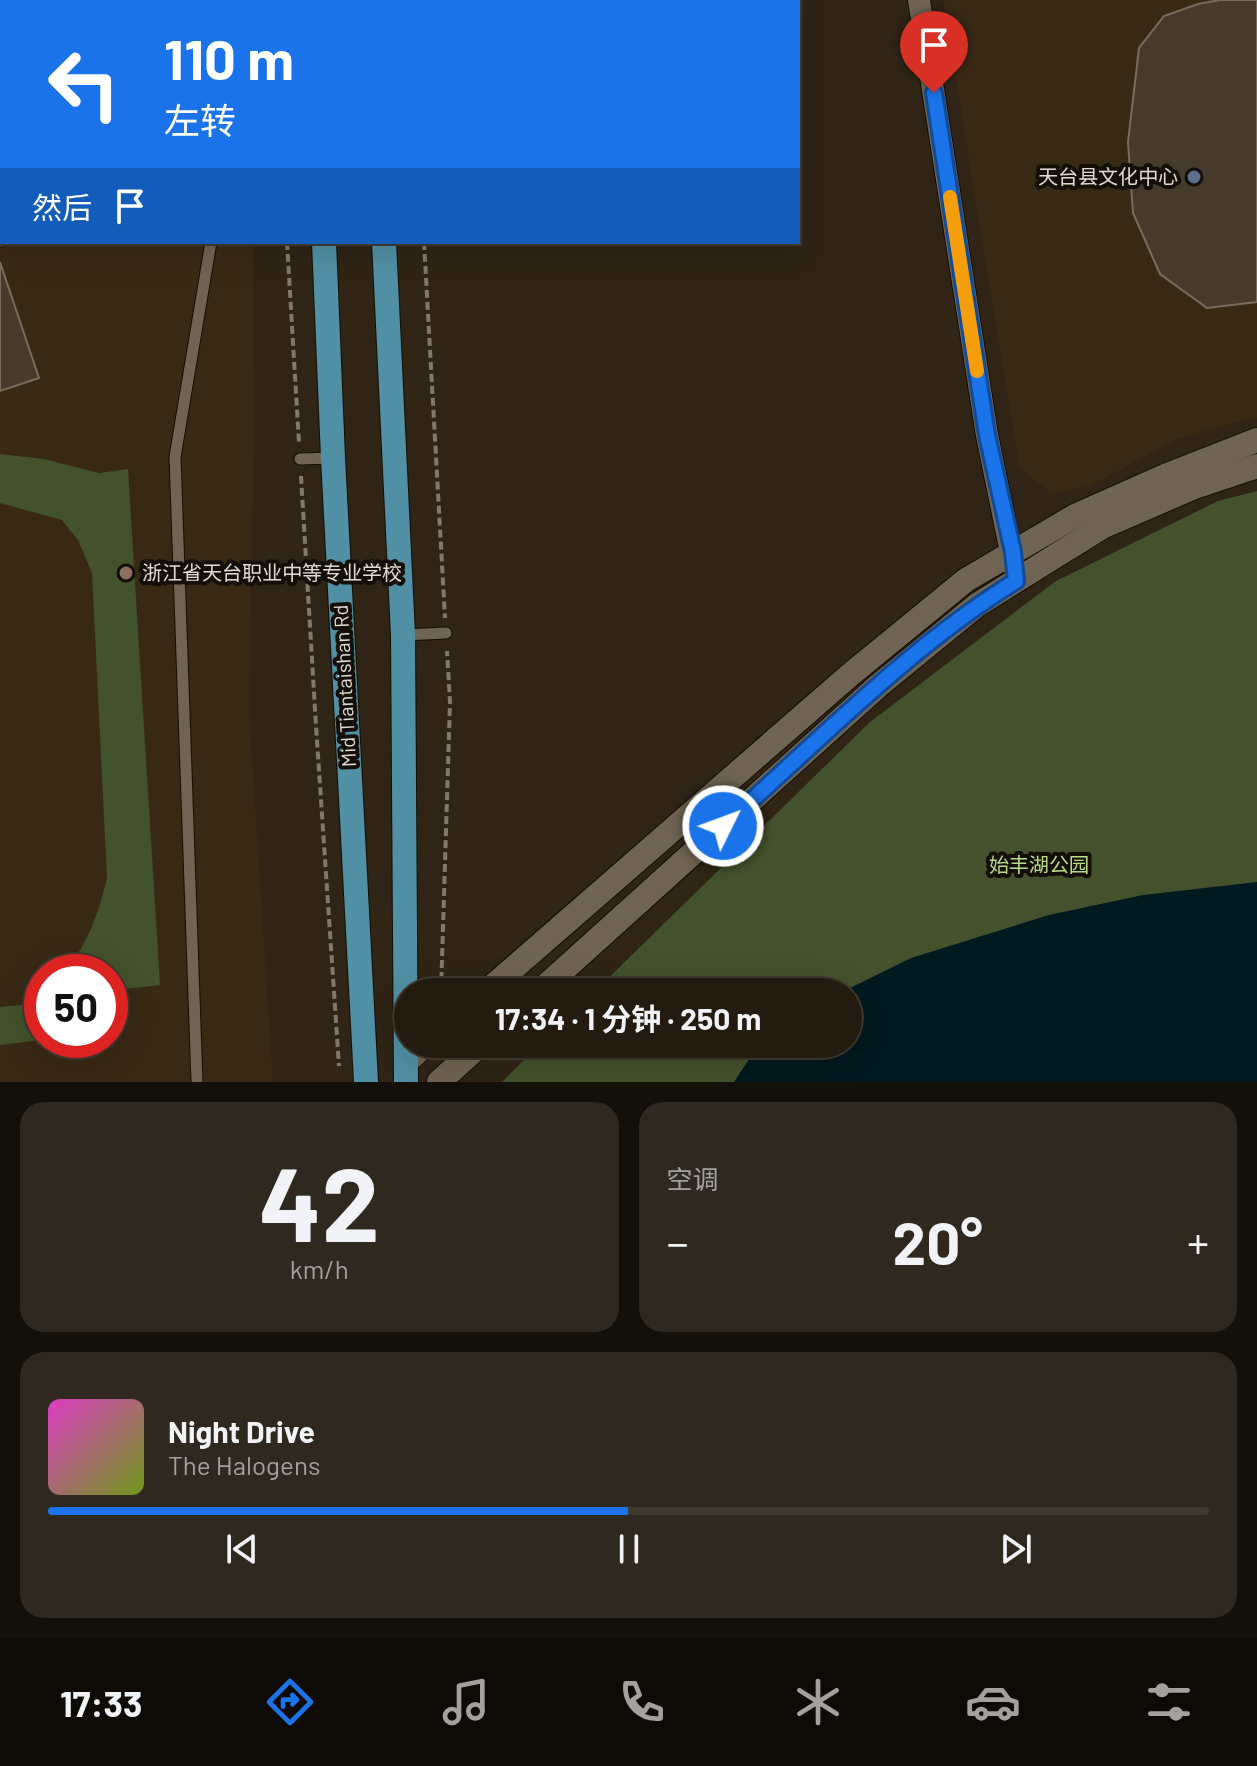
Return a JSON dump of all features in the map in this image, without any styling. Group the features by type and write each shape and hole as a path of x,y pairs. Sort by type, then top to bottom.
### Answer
{"main road":[{"name":"Mid Tiantaishan Rd","path":"324,244 366,1082"},
{"path":"384,244 403,635 406,1072"},
{"path":"502,978 851,674 966,580 1075,516 1257,440"},
{"path":"555,978 878,686 977,605 1102,527 1192,488 1257,466"},
{"path":"439,1082 466,1058"}],"street":[{"path":"919,0 987,435 1013,552 1016,581"}],"lane":[{"path":"197,1082 175,457 211,244"},
{"path":"300,459 333,458"},
{"path":"403,635 446,633"}],"path":[{"path":"287,244 339,1067"}],"shaded area":[{"path":"943,0 1257,0 1257,417 1179,438 1090,486 1051,494 1019,467"},
{"name":"浙江省天台职业中等专业学校","path":"0,244 253,244 254,438 249,709 273,1082 0,1082"}],"green space":[{"path":"0,454 44,459 99,473 128,469 160,985 128,989 128,954 77,954 92,928 107,878 92,573 78,540 62,520 0,503"},
{"name":"始丰湖公园","path":"1257,491 1257,1082 502,1082 526,1058 862,1058 862,978 608,978 870,722 1056,581 1218,501"},
{"path":"23,1005 24,1042 0,1045 0,1007"}],"water":[{"path":"1257,882 1257,1082 734,1082 750,1058 862,1058 862,982 911,958 1049,915 1143,895"}],"building":[{"name":"天台县文化中心","path":"1220,0 1257,0 1257,302 1207,308 1160,274 1133,213 1128,142 1139,48 1164,16"},
{"path":"0,262 39,378 0,391"}],"slow traffic":[{"path":"950,197 977,371"}],"place":[{"name":"天台县文化中心","path":"1194,177"},
{"name":"浙江省天台职业中等专业学校","path":"126,573"}],"route":[{"path":"723,826 878,686 977,605 1016,581 1013,552 987,435 934,93"}]}
